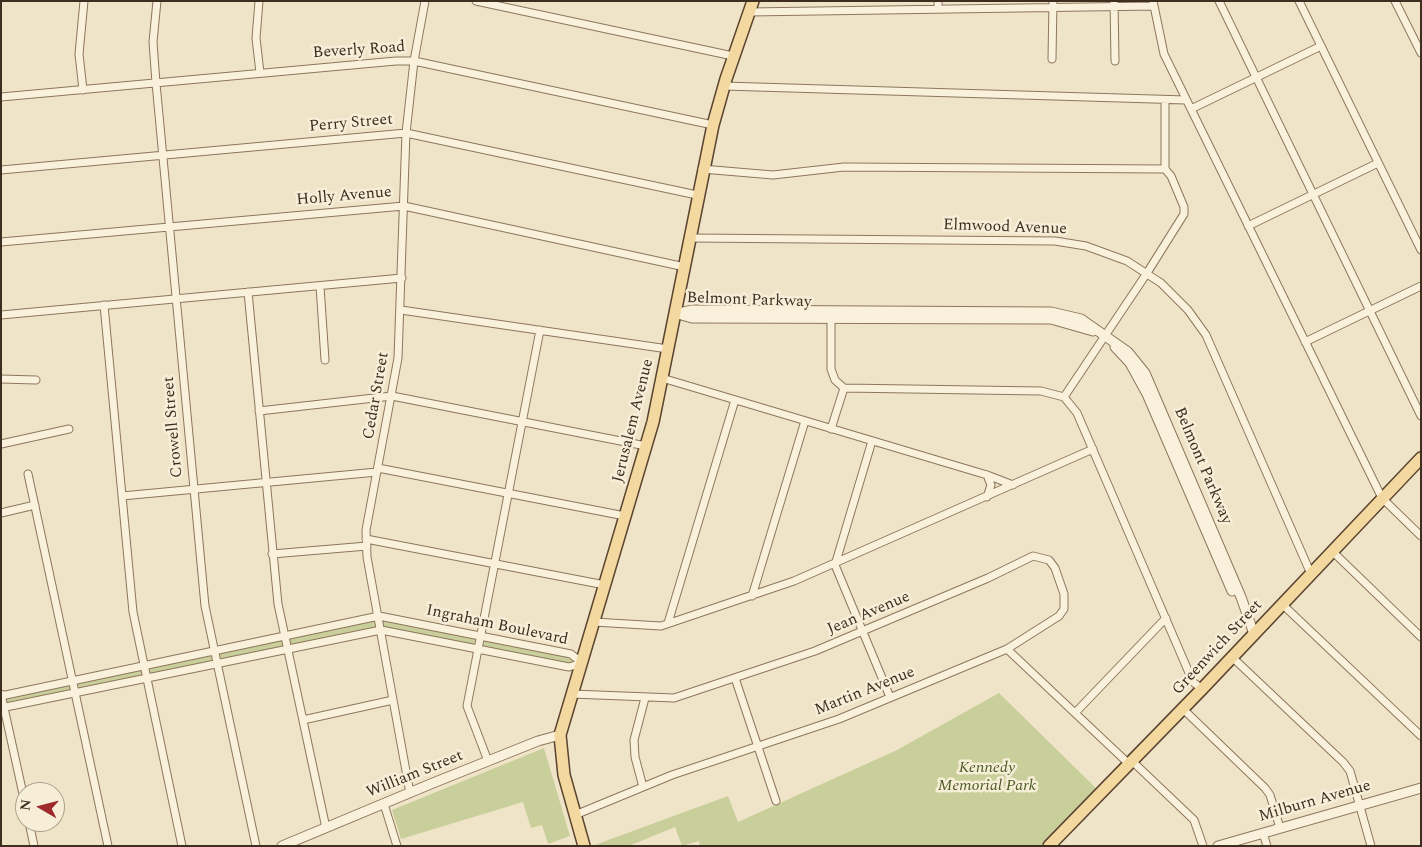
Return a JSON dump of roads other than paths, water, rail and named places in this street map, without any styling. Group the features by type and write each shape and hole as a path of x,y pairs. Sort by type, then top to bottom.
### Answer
{"main road":[{"name":"Jerusalem Avenue","path":"584,846 564,775 560,735 646,446 685,267 702,169 733,56 752,6"},
{"name":"Greenwich Street","path":"1049,846 1183,709 1421,458"}],"street":[{"path":"82,90 79,54 84,1"},
{"name":"Crowell Street","path":"157,1 153,42 156,83 205,606 256,846"},
{"path":"259,1 256,38 260,73"},
{"name":"Cedar Street","path":"410,792 366,542 398,358 406,133 414,61 425,1"},
{"path":"476,1 733,56"},
{"path":"938,1 938,9"},
{"path":"1219,1 1421,416"},
{"path":"1299,1 1421,250"},
{"path":"1395,1 1417,38 1421,53"},
{"path":"1052,59 1054,4"},
{"path":"752,6 938,9 1054,4 1154,4 1164,54 1382,498 1421,536"},
{"path":"1114,4 1115,61"},
{"path":"1191,109 1321,46"},
{"name":"Beverly Road","path":"1,97 396,61 414,61 713,125"},
{"path":"724,86 1186,100"},
{"path":"1064,397 1184,214 1184,207 1171,176 1165,169 1165,100"},
{"name":"Perry Street","path":"1,170 406,133 697,195"},
{"path":"1248,226 1378,163"},
{"path":"702,169 773,176 844,167 1165,169"},
{"name":"Holly Avenue","path":"1,242 404,206 685,267"},
{"name":"Elmwood Avenue","path":"690,238 1055,241 1086,246 1109,254 1147,273 1180,302 1206,335 1311,574"},
{"path":"1,315 402,278"},
{"path":"320,286 325,360"},
{"path":"1305,342 1421,286"},
{"path":"248,292 278,604 326,828"},
{"path":"104,305 133,612 182,846"},
{"path":"401,310 668,349"},
{"name":"Belmont Parkway","path":"675,314 692,318 752,314 1017,316 1064,322 1105,336 1130,363 1150,392 1213,539 1235,599 1254,634"},
{"path":"831,315 831,368 835,380 844,388 1041,391 1064,397 1077,413 1194,682 1202,689"},
{"path":"488,761 467,706 540,330"},
{"path":"662,378 987,475 1012,485"},
{"path":"1,379 36,380"},
{"path":"831,429 844,388"},
{"path":"259,411 392,396 646,446"},
{"path":"668,623 736,400"},
{"path":"752,596 805,421"},
{"path":"1,444 69,429"},
{"path":"872,442 835,565 890,697"},
{"path":"594,622 656,626 752,596 835,565 1093,449"},
{"path":"122,496 377,470 625,516"},
{"path":"28,474 108,846"},
{"path":"987,475 991,485 987,497"},
{"path":"1,512 35,505"},
{"path":"272,554 366,542 605,585"},
{"path":"1332,551 1421,637"},
{"name":"Jean Avenue","path":"572,694 674,698 815,651 988,578 1027,557 1042,556 1055,568 1064,594 1064,609 1052,621 1007,649"},
{"path":"1282,604 1421,736"},
{"name":"Ingraham Boulevard","path":"1,695 378,616 571,654 582,663"},
{"path":"1075,713 1166,618"},
{"name":"Ingraham Boulevard","path":"3,708 381,630 569,667 582,663"},
{"path":"1007,649 1194,820 1203,846"},
{"name":"Martin Avenue","path":"575,815 693,767 840,719 1007,649"},
{"path":"1232,657 1343,762 1350,771 1371,846"},
{"path":"734,678 776,801"},
{"path":"1,695 20,782"},
{"path":"643,787 635,757 634,740 645,698"},
{"path":"303,720 393,700"},
{"path":"1183,709 1265,788 1270,795 1280,828"},
{"name":"William Street","path":"282,846 410,792 560,735"},
{"name":"Milburn Avenue","path":"1218,846 1421,788"},
{"path":"384,804 397,846"},
{"path":"31,832 34,846"},
{"path":"1264,833 1267,846"}],"park label":[{"name":"Kennedy Memorial Park","path":"987,778"}]}
